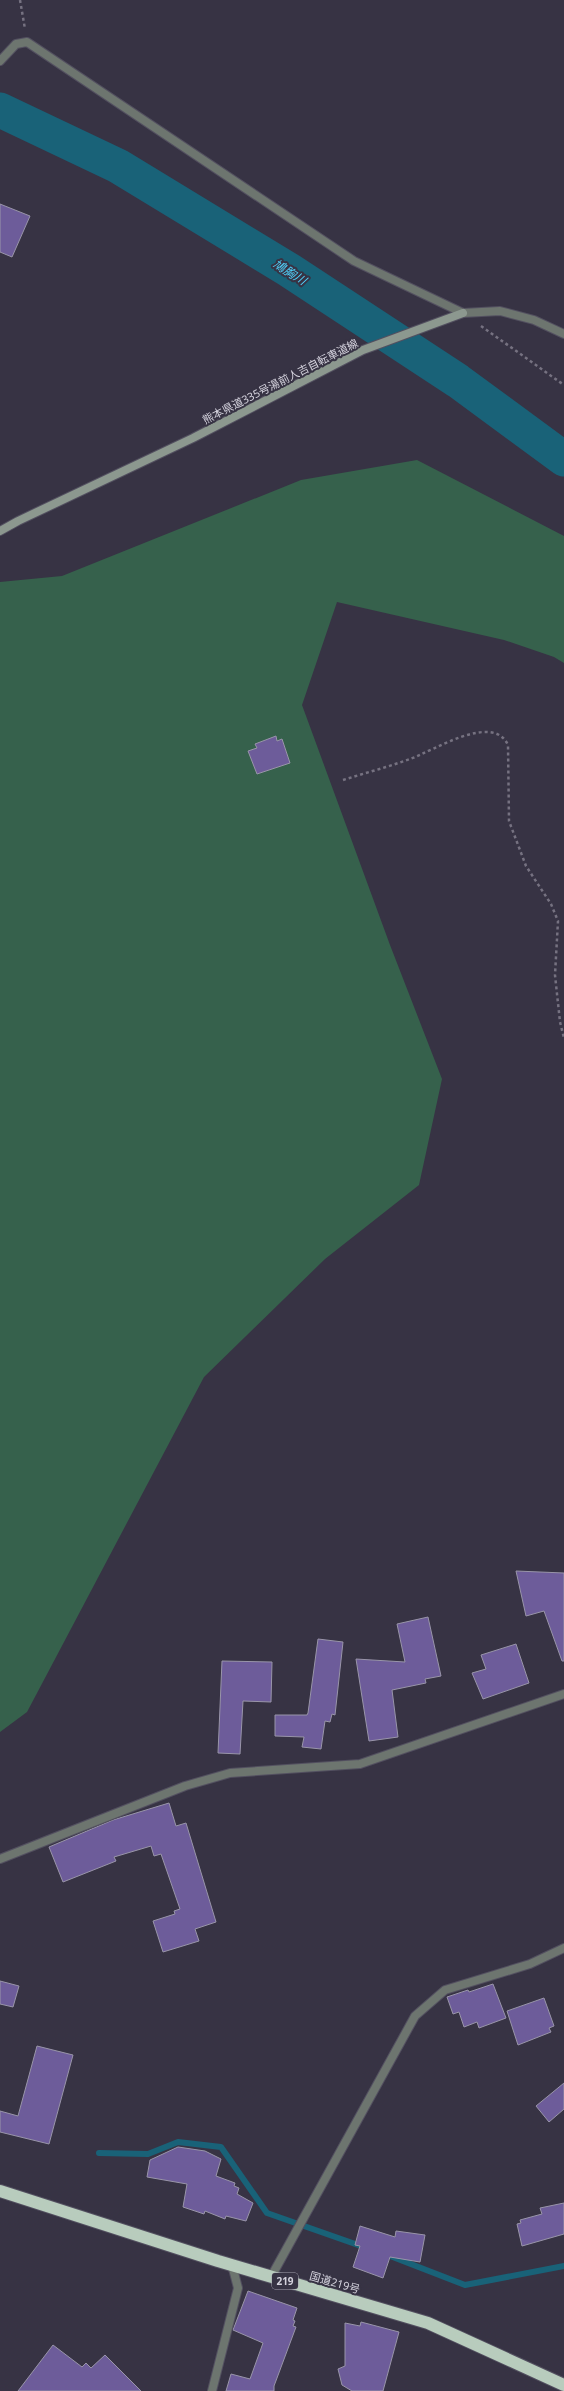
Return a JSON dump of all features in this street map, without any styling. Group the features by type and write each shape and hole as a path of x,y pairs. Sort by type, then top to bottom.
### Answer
{"highway":[{"name":"国道219号","path":"0,2191 232,2265 428,2323 564,2385"}],"main road":[{"name":"熊本県道335号湯前人吉自転車道線","path":"0,532 18,521 193,438 363,350 464,313"}],"street":[{"path":"0,61 16,44 27,42 354,261 464,313 500,311 534,320 564,334"},
{"path":"0,1859 185,1786 223,1775 360,1764 564,1694"},
{"path":"271,2277 415,2016 445,1990 530,1964 564,1948"},
{"path":"212,2391 238,2288 232,2265"}],"path":[{"path":"20,0 27,42"},
{"path":"464,313 564,384"},
{"path":"343,780 412,759 443,743 479,733 496,732 505,737 508,745 509,821 526,866 551,904 558,921 555,975 560,1022 564,1038"}],"green space":[{"path":"417,460 564,536 564,663 554,657 504,640 337,602 302,705 390,945 442,1079 419,1185 325,1259 204,1377 27,1712 0,1732 0,582 62,576 301,480"}],"building":[{"path":"0,204 30,216 12,257 0,252"},
{"path":"276,736 277,741 282,739 290,763 257,774 248,751 257,748 255,744"},
{"path":"516,1571 564,1573 564,1661 562,1661 544,1611 526,1616"},
{"path":"428,1617 441,1676 425,1679 426,1683 392,1690 398,1737 369,1741 356,1659 405,1662 397,1624"},
{"path":"318,1639 343,1642 335,1715 332,1714 330,1722 325,1721 321,1749 302,1747 304,1737 275,1736 275,1715 307,1715 308,1713"},
{"path":"516,1644 529,1683 483,1699 472,1673 486,1669 481,1655"},
{"path":"222,1661 272,1662 271,1702 243,1701 240,1754 218,1753"},
{"path":"169,1803 176,1826 186,1823 216,1922 195,1929 199,1941 163,1952 153,1921 175,1914 174,1911 180,1909 161,1854 154,1856 151,1846 114,1857 116,1861 63,1882 49,1847 113,1820"},
{"path":"0,1981 19,1986 13,2007 0,2004"},
{"path":"493,1984 506,2018 479,2028 477,2022 464,2027 459,2012 453,2014 447,1997"},
{"path":"544,1998 554,2026 549,2028 551,2032 518,2045 507,2011"},
{"path":"37,2046 73,2055 49,2144 0,2132 0,2111 18,2116"},
{"path":"564,2083 564,2109 549,2122 536,2106"},
{"path":"178,2147 205,2151 221,2159 216,2176 235,2183 234,2186 239,2188 237,2194 253,2203 246,2221 226,2216 225,2219 205,2211 204,2214 183,2207 187,2184 147,2177 150,2160"},
{"path":"564,2203 564,2234 522,2246 517,2224 521,2223 520,2220 542,2214 540,2208"},
{"path":"360,2226 395,2237 396,2231 425,2235 420,2262 390,2257 383,2278 353,2267 360,2246 355,2245"},
{"path":"248,2291 297,2308 293,2320 295,2321 293,2326 296,2327 274,2386 274,2391 226,2391 231,2374 250,2379 263,2343 233,2330"},
{"path":"361,2322 399,2332 383,2391 352,2391 342,2385 338,2369 345,2366 345,2323 360,2326"},
{"path":"53,2345 82,2367 86,2363 91,2368 105,2355 141,2391 18,2391"}],"waterway":[{"name":"鳩胸川","path":"0,110 118,166 289,270 458,381 564,459"},
{"path":"99,2153 148,2154 178,2142 221,2147 267,2213 361,2246"},
{"path":"385,2254 465,2285 564,2266"}]}
